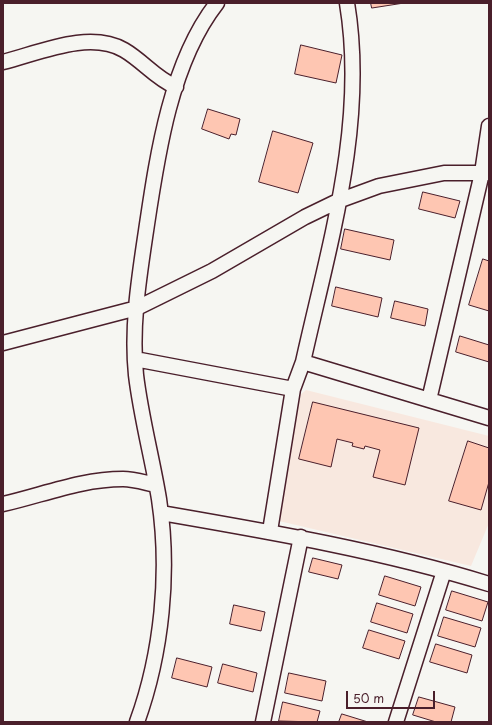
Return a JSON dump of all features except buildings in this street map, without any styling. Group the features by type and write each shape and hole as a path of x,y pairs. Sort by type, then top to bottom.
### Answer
{"street":[{"path":"137,722 149,686 158,630 163,560 161,512 138,392 135,359 137,308 141,265 157,163 176,87 195,40 217,3"},
{"path":"270,531 292,389 303,362 348,151 352,101 352,46 347,3"},
{"path":"3,62 81,42 97,42 125,50 159,78 176,87"},
{"path":"429,400 486,173 489,126"},
{"path":"3,343 137,308 212,271 276,232 338,201 380,186 426,176 462,172 486,173"},
{"path":"135,359 292,389"},
{"path":"303,362 489,418"},
{"path":"3,504 60,488 93,481 125,479 156,486"},
{"path":"161,512 301,537 444,571 489,584"},
{"path":"263,722 301,537"},
{"path":"396,722 444,571"}],"shaded area":[{"path":"306,390 489,436 489,523 471,566 279,521 300,395"}]}
